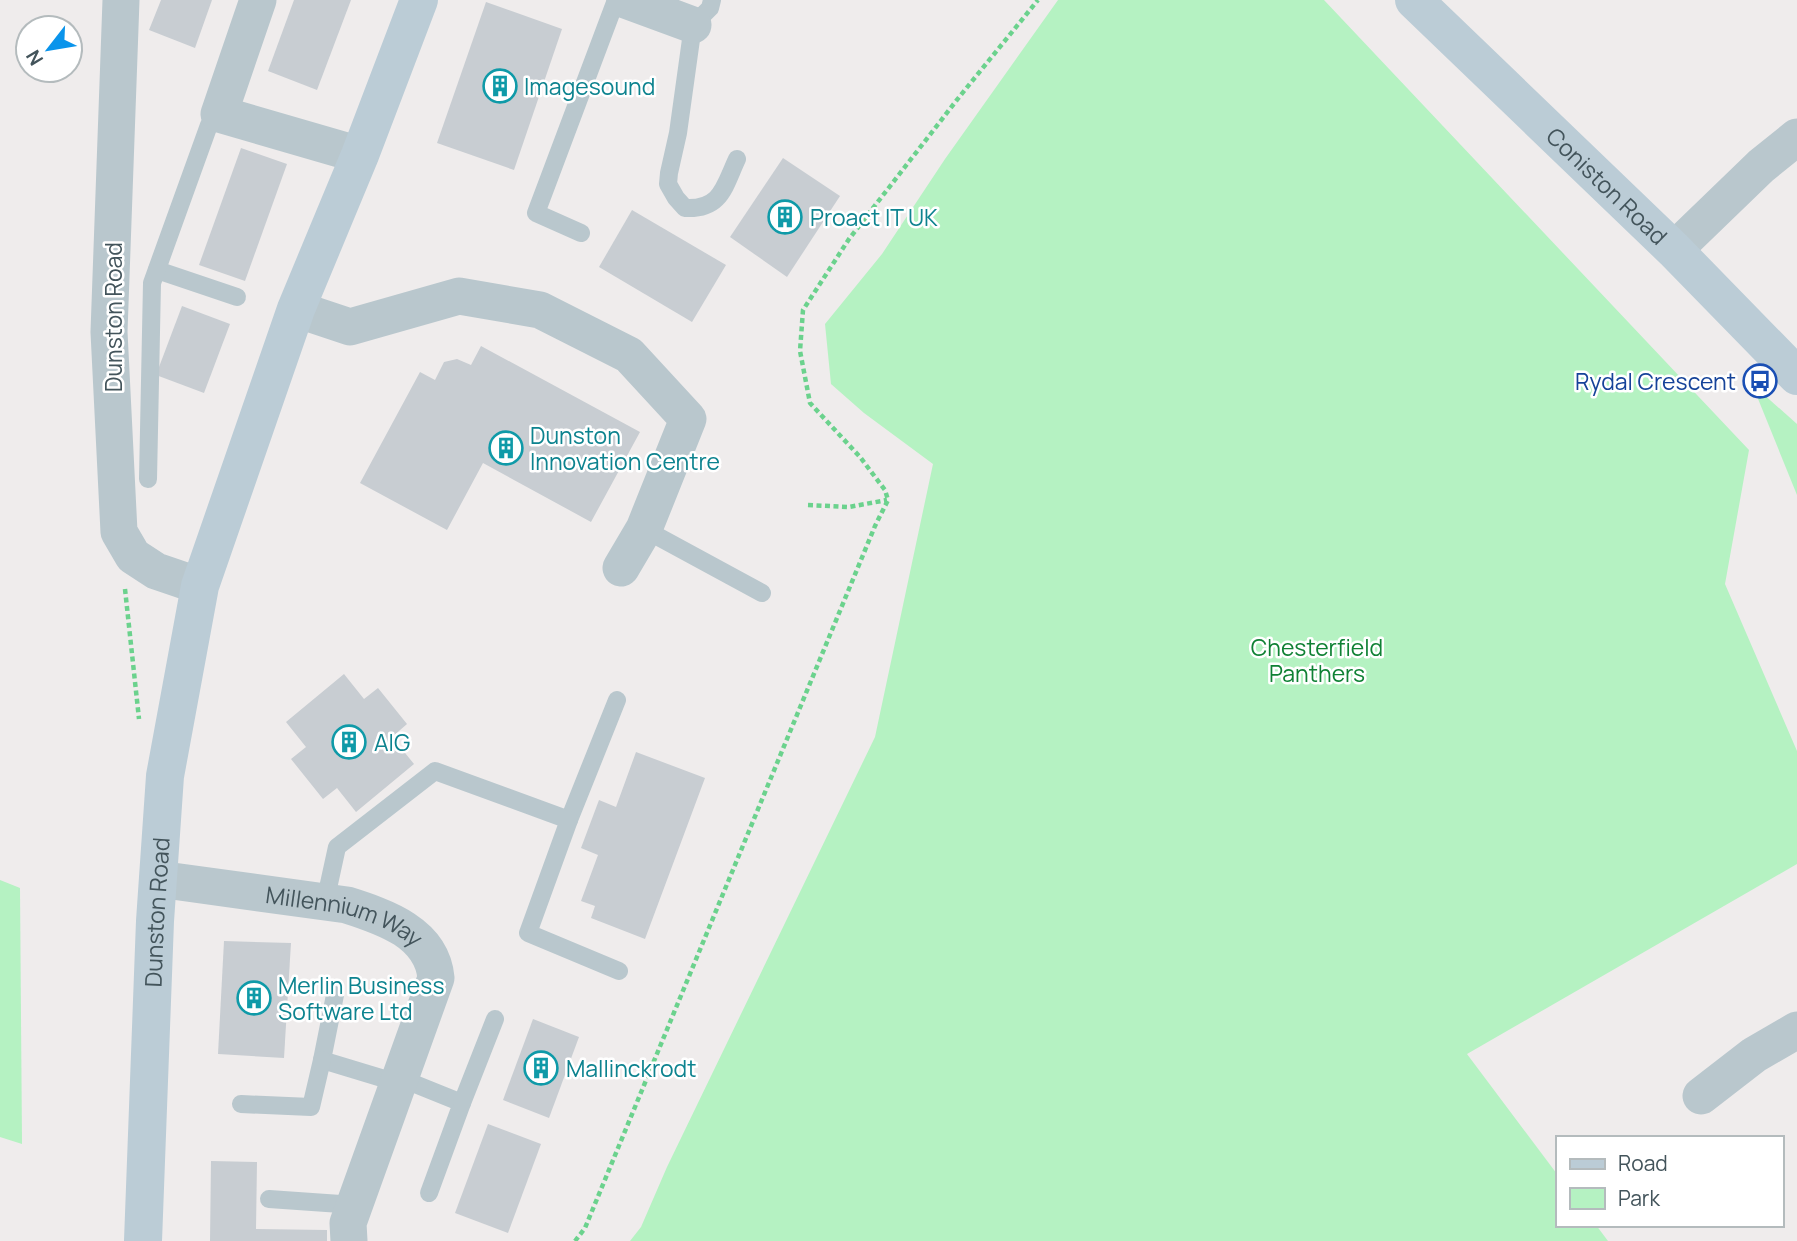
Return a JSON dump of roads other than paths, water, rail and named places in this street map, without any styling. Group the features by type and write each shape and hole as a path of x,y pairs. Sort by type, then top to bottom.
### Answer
{"main road":[{"name":"Dunston Road","path":"143,1241 158,879 165,776 200,586 296,309 360,155 419,0"},
{"name":"Coniston Road","path":"1414,0 1674,250 1797,376"}],"street":[{"name":"Dunston Road","path":"121,0 109,332 119,532 133,556 156,571 200,586"},
{"path":"258,0 219,114 360,155"},
{"path":"625,0 703,12"},
{"path":"1674,250 1761,166 1797,137"},
{"path":"296,309 350,327 459,296 540,310 629,355 688,419 644,528 621,568"},
{"name":"Millennium Way","path":"158,879 360,909 395,923 413,934 427,949 435,964 436,978 348,1223 349,1241"},
{"path":"1701,1096 1754,1055 1797,1030"}],"lane":[{"path":"581,233 536,213 615,0"},
{"path":"703,12 668,184 685,208 700,209 713,204 737,159"},
{"path":"148,479 152,283 209,125 219,114"},
{"path":"157,270 237,297"},
{"path":"644,528 762,593"},
{"path":"617,700 528,933 619,971"},
{"path":"325,902 337,847 435,771 569,820"},
{"path":"241,1104 311,1107 335,995"},
{"path":"429,1193 495,1019"},
{"path":"322,1060 399,1081 462,1103"},
{"path":"269,1199 355,1205"}],"place":[{"name":"Imagesound","path":"500,86"},
{"name":"Proact IT UK","path":"785,217"},
{"name":"Rydal Crescent","path":"1760,381"},
{"name":"Dunston Innovation Centre","path":"506,448"},
{"name":"AIG","path":"349,742"},
{"name":"Merlin Business Software Ltd","path":"254,998"},
{"name":"Mallinckrodt","path":"541,1068"}],"park label":[{"name":"Chesterfield Panthers","path":"1317,660"}]}
